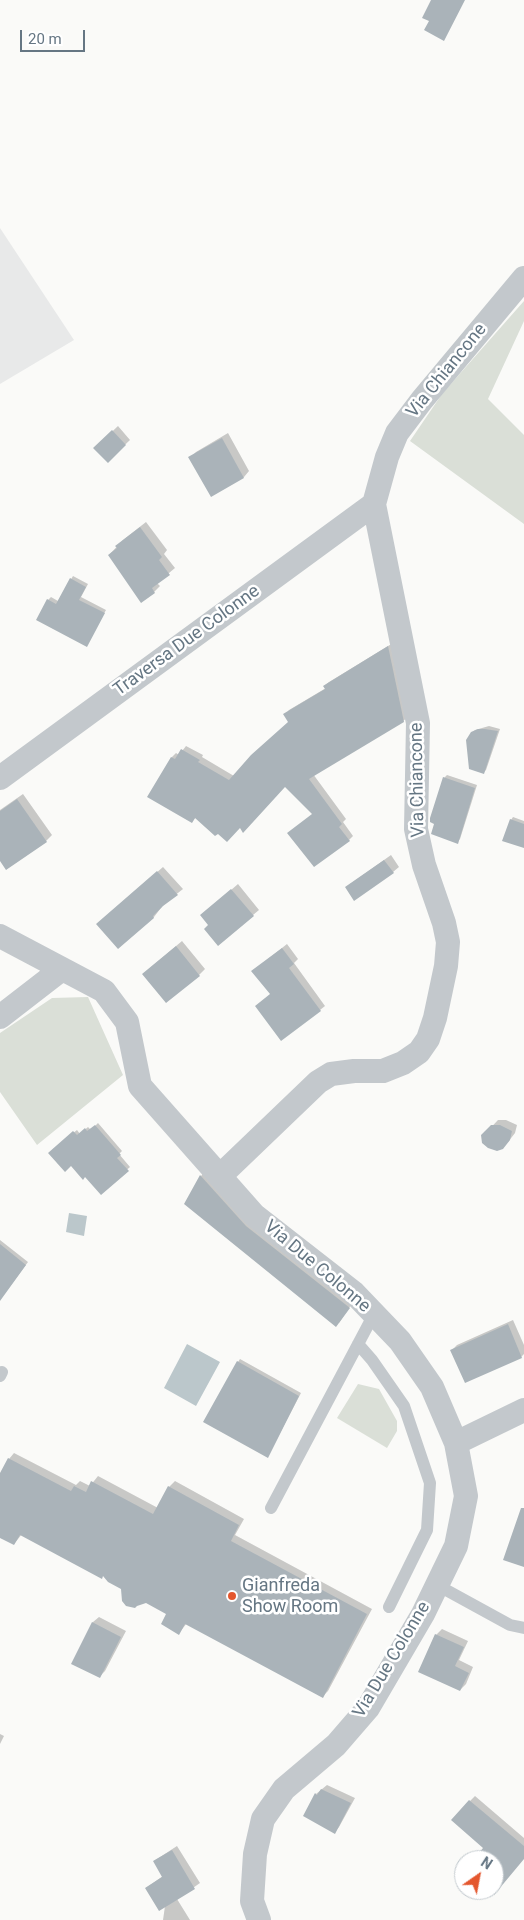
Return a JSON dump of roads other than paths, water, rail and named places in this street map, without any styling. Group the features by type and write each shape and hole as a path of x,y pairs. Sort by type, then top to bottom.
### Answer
{"street":[{"name":"Via Chiancone","path":"220,1176 318,1082 332,1074 354,1071 383,1071 403,1063 419,1052 428,1039 435,1018 446,966 448,942 444,923 424,865 416,829 418,722 374,504 387,457 397,433 422,400 524,278"},
{"name":"Traversa Due Colonne","path":"0,778 374,504"},
{"name":"Via Due Colonne","path":"0,936 104,991 127,1022 140,1086 254,1215 354,1293 400,1341 432,1387 456,1443 466,1496 456,1546 423,1614 368,1708 336,1745 284,1789 263,1818 255,1854 252,1901 259,1920"},
{"path":"0,1017 62,968"},
{"path":"456,1443 524,1410"}],"lane":[{"path":"271,1508 374,1314"},
{"path":"358,1344 372,1360 404,1406 430,1483 427,1530 389,1607"},
{"path":"437,1585 510,1625 524,1628"}],"place":[{"name":"Gianfreda Show Room","path":"232,1596"}]}
